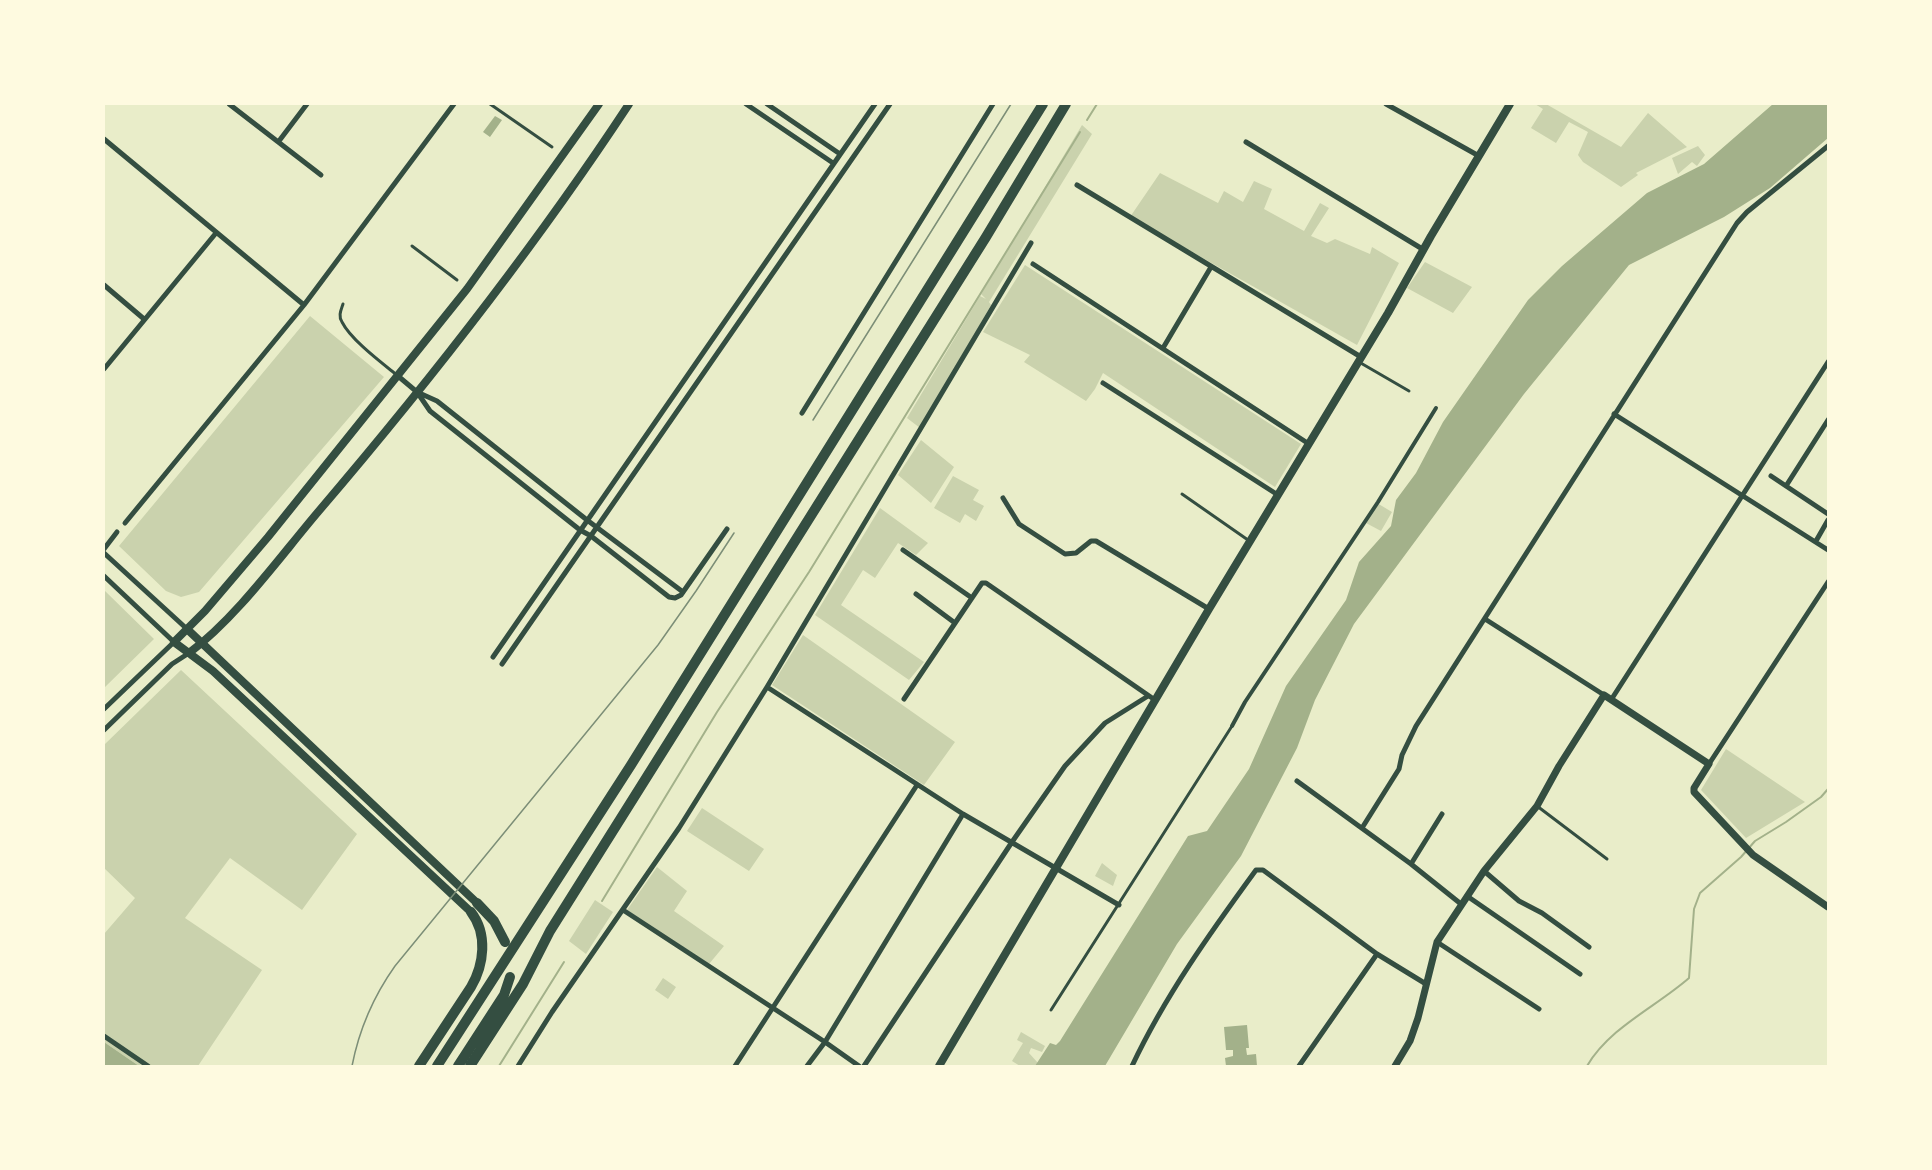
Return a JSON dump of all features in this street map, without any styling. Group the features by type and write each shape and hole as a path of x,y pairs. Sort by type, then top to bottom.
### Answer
{"highway":[{"path":"437,1066 503,967 510,946 1044,104"},
{"path":"470,1066 523,984 554,926 974,257 1066,104"},
{"path":"474,907 494,921 510,946"},
{"path":"419,1066 478,973 482,957 482,940 474,907"},
{"path":"458,1066 500,1001 510,977"}],"main road":[{"path":"474,907 213,671 174,642 209,607 467,289 599,104"},
{"path":"189,652 221,626 417,392 550,221 629,104"},
{"path":"939,1066 1056,868 1152,698 1309,444 1510,104"},
{"path":"187,629 474,907"}],"street":[{"path":"229,104 321,175"},
{"path":"279,141 307,104"},
{"path":"125,523 304,305 454,104"},
{"path":"746,104 833,163"},
{"path":"767,104 840,154"},
{"path":"493,657 875,104"},
{"path":"502,664 890,104"},
{"path":"802,413 993,104"},
{"path":"1386,104 1479,156"},
{"path":"104,139 304,305"},
{"path":"1246,142 1424,250"},
{"path":"1362,828 1399,769 1402,755 1416,726 1737,223 1747,212 1828,146"},
{"path":"1077,185 1360,359"},
{"path":"104,369 216,233"},
{"path":"518,1066 552,1012 679,828 767,687 1031,243"},
{"path":"1033,264 1309,444"},
{"path":"1163,348 1211,267"},
{"path":"104,285 144,319"},
{"path":"710,340 721,348"},
{"path":"1611,700 1828,362"},
{"path":"398,376 417,392 430,411 666,595 675,598 683,592 728,529"},
{"path":"1103,383 1278,495"},
{"path":"417,392 437,401 587,520 683,592"},
{"path":"1232,726 1245,702 1378,502 1436,408"},
{"path":"1614,414 1828,550"},
{"path":"1786,486 1828,420"},
{"path":"653,424 663,431"},
{"path":"1771,477 1828,513"},
{"path":"1003,498 1019,524 1065,554 1076,553 1090,541 1096,541 1209,609"},
{"path":"1816,541 1828,520"},
{"path":"117,532 104,551 187,629"},
{"path":"903,550 972,598"},
{"path":"104,576 174,642 104,709"},
{"path":"1828,582 1694,788 1694,792 1753,855 1828,907"},
{"path":"864,1066 1065,766 1105,723 1152,698 986,583 982,583 904,699"},
{"path":"916,594 955,623"},
{"path":"1485,619 1709,764"},
{"path":"104,730 172,664 189,652"},
{"path":"767,687 963,814 1119,905"},
{"path":"1395,1066 1416,1026 1437,942 1484,871 1537,806 1559,766 1604,696"},
{"path":"1297,781 1411,864 1461,904"},
{"path":"735,1066 917,785"},
{"path":"807,1066 825,1042 963,814"},
{"path":"1411,864 1443,814"},
{"path":"1132,1066 1162,1008 1212,931 1256,870 1263,870 1377,954 1426,984"},
{"path":"1484,871 1519,901 1589,947"},
{"path":"1467,896 1580,974"},
{"path":"623,910 859,1066"},
{"path":"1437,942 1539,1009"},
{"path":"1299,1066 1377,954"},
{"path":"104,1036 148,1066"}],"lane":[{"path":"490,104 552,147"},
{"path":"412,246 457,280"},
{"path":"343,304 340,314 341,321 367,350 398,376"},
{"path":"1360,359 1409,391"},
{"path":"642,440 651,448"},
{"path":"1182,494 1250,541"},
{"path":"1051,1010 1232,726"},
{"path":"1537,806 1607,859"}],"shaded area":[{"path":"1535,104 1546,104 1621,147 1648,113 1687,147 1636,173 1638,175 1621,187 1583,162 1578,155 1588,132 1569,122 1556,143 1531,128 1543,109"},
{"path":"1773,104 1828,104 1828,138 1770,188 1724,217 1629,265 1524,394 1354,624 1315,700 1297,748 1241,856 1177,944 1105,1066 1035,1066 1050,1043 1056,1045 1060,1041 1188,836 1207,831 1249,769 1286,686 1346,600 1359,562 1391,526 1396,500 1416,473 1443,422 1528,300 1562,266 1647,193 1704,164"},
{"path":"495,116 502,120 490,137 483,132"},
{"path":"1082,125 1092,134 989,302 991,305 920,428 907,418 980,296 986,299 981,294"},
{"path":"1698,146 1705,155 1697,166 1692,162 1678,174 1672,158"},
{"path":"1160,173 1218,203 1224,191 1243,202 1254,181 1272,189 1264,209 1304,231 1320,203 1329,208 1311,236 1327,243 1335,239 1370,254 1372,247 1399,263 1357,345 1130,217"},
{"path":"1425,262 1472,287 1453,313 1407,288"},
{"path":"1025,265 1301,444 1275,487 1103,373 1086,401 1024,362 1030,355 983,332"},
{"path":"310,316 384,377 199,592 181,597 166,591 119,546"},
{"path":"921,440 954,467 931,503 898,475"},
{"path":"953,476 979,490 973,500 984,506 976,521 965,514 960,523 934,508"},
{"path":"1377,503 1392,512 1381,531 1366,523"},
{"path":"880,508 928,543 916,555 898,543 875,578 863,570 841,605 924,662 909,680 815,615"},
{"path":"104,590 154,639 104,688"},
{"path":"803,635 955,742 924,785 772,685"},
{"path":"181,670 357,834 302,910 230,858 185,918 262,970 198,1066 139,1066 104,1042 104,934 135,898 104,868 104,745"},
{"path":"1726,749 1805,802 1746,838 1701,790"},
{"path":"702,808 764,849 749,871 687,831"},
{"path":"1102,863 1117,875 1113,886 1095,876"},
{"path":"657,867 687,891 674,911 724,946 709,964 627,910"},
{"path":"595,900 613,912 586,954 569,941"},
{"path":"663,978 676,987 668,999 655,990"},
{"path":"1247,1025 1249,1048 1246,1048 1247,1055 1256,1054 1257,1066 1226,1066 1225,1058 1233,1056 1233,1050 1226,1050 1224,1027"},
{"path":"1021,1032 1045,1046 1042,1052 1031,1048 1029,1053 1038,1063 1037,1066 1020,1066 1012,1061 1023,1043 1017,1040"},
{"path":"104,1042 139,1066 104,1066"}],"waterway":[{"path":"1087,120 1097,104"},
{"path":"602,901 717,712 809,572 1080,132"},
{"path":"1587,1066 1608,1040 1689,978 1694,909 1700,893 1741,857 1755,841 1786,822 1821,797 1828,789"},
{"path":"499,1066 564,962"}],"tram line":[{"path":"813,420 1011,104"},
{"path":"352,1066 368,1014 395,966 658,645 734,533"}]}
